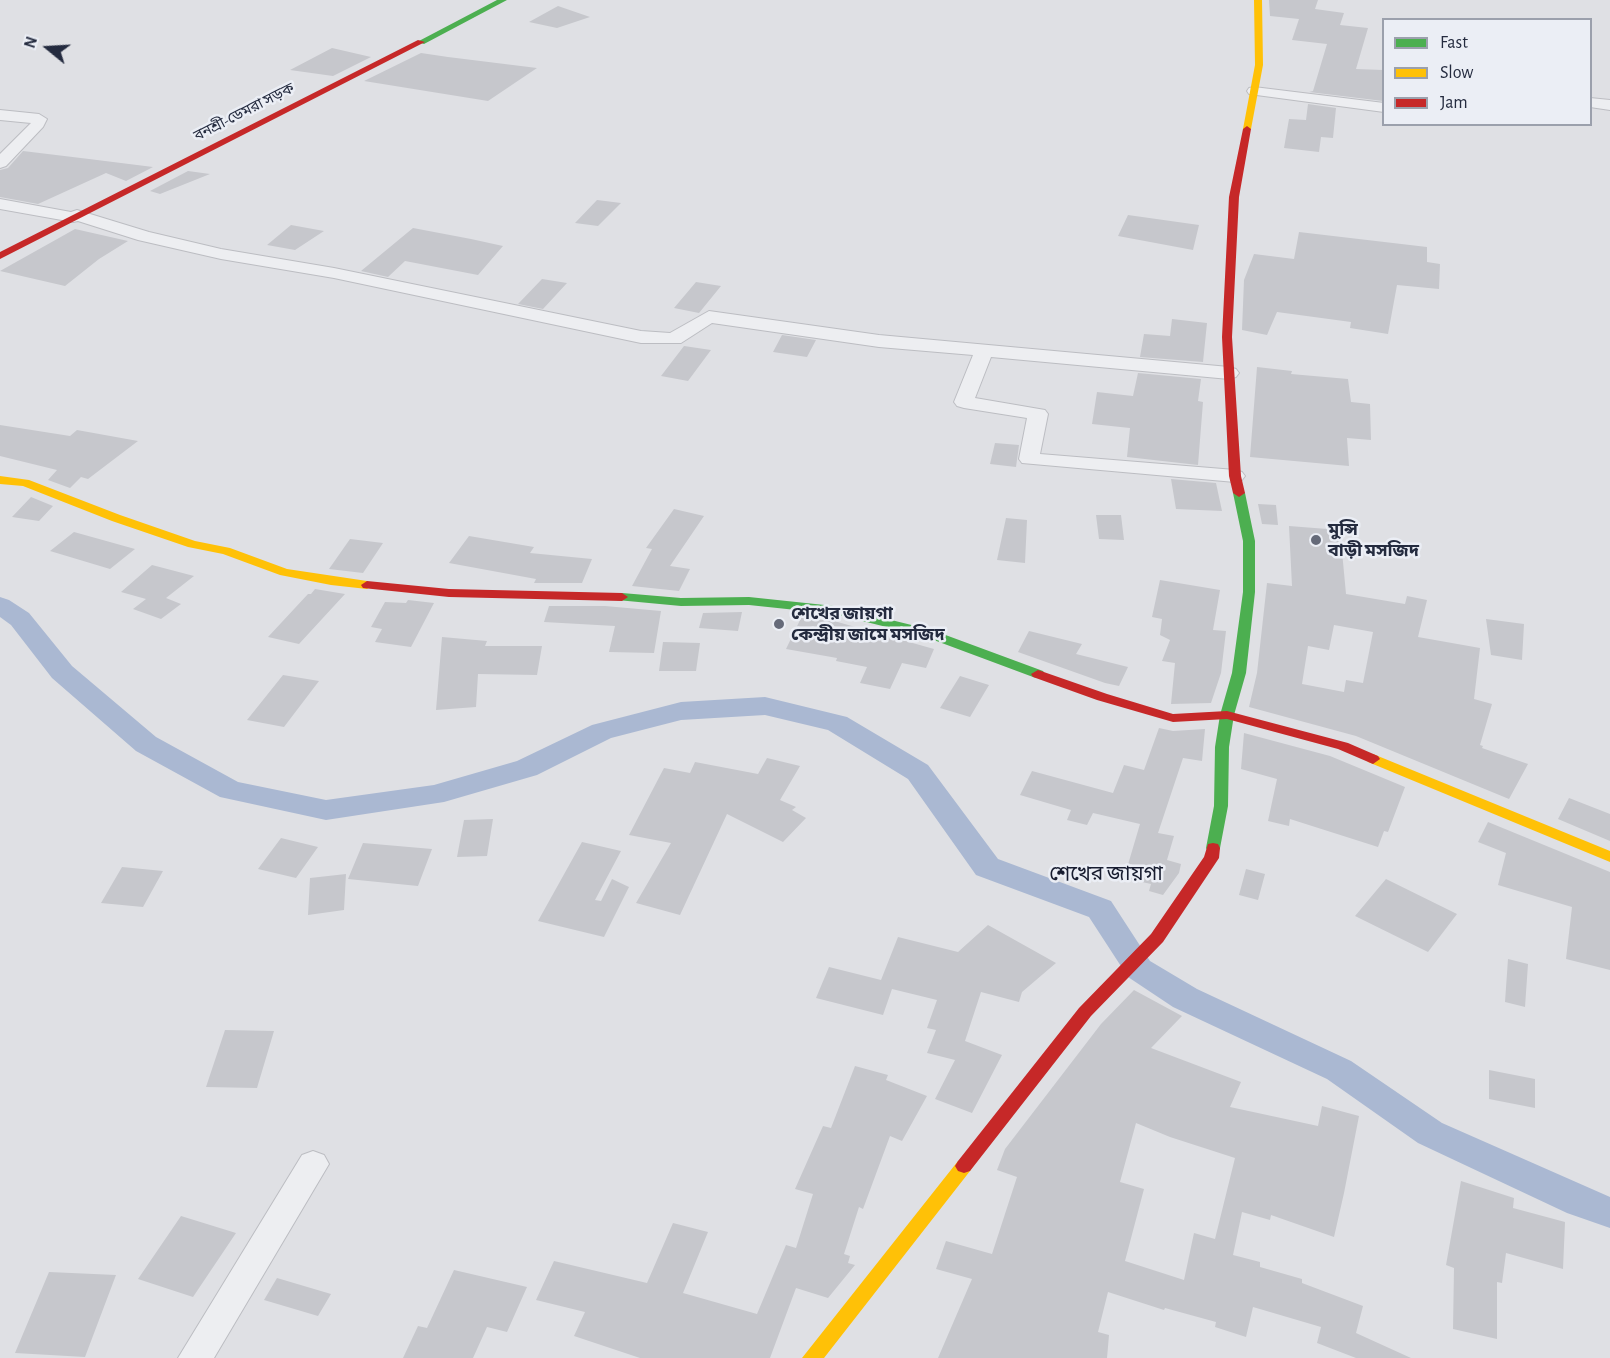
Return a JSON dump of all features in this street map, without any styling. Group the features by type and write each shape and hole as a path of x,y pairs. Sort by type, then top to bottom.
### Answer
{"main road":[{"name":"বনশ্রী-ডেমরা সড়ক","path":"0,256 503,0"},
{"path":"812,1358 1085,1012 1157,938 1210,858 1221,806 1222,747 1227,715 1239,673 1249,592 1249,541 1235,476 1227,337 1234,197 1259,65 1258,0"},
{"path":"0,480 25,483 192,544 226,551 285,572 331,581 449,593 605,595 681,602 749,601 834,610 927,633 1102,698 1173,718 1227,715 1343,746 1610,856"}],"street":[{"path":"1254,91 1382,108"},
{"path":"1592,102 1610,105"},
{"path":"0,115 39,119 38,124 0,163"},
{"path":"0,204 75,216 144,236 221,254 334,273 641,337 674,339 709,317 879,341 1229,374"},
{"path":"984,351 964,402 1038,414 1029,459 1235,476"},
{"path":"195,1358 313,1164"}],"building":[{"path":"1269,0 1318,0 1315,9 1344,13 1340,25 1368,28 1356,69 1382,70 1382,101 1309,92 1313,91 1327,44 1292,40 1299,19 1270,16"},
{"path":"558,6 590,17 557,28 529,22"},
{"path":"332,48 371,57 333,76 290,70"},
{"path":"421,53 537,68 488,101 364,81"},
{"path":"1308,104 1336,108 1333,138 1321,137 1319,152 1284,148 1289,119 1306,120"},
{"path":"23,151 153,167 126,181 106,173 38,204 0,197 0,170 8,168"},
{"path":"188,171 210,174 160,194 150,191"},
{"path":"597,200 621,203 598,226 575,223"},
{"path":"1128,215 1199,225 1193,250 1118,236"},
{"path":"291,225 324,231 295,250 267,245"},
{"path":"413,228 503,246 478,275 405,261 388,277 361,271"},
{"path":"75,229 128,241 99,259 65,286 0,271"},
{"path":"1299,232 1427,247 1427,262 1440,264 1439,289 1397,285 1388,334 1350,328 1351,322 1277,312 1267,335 1242,330 1244,280 1254,254 1294,259"},
{"path":"542,279 567,283 543,309 518,304"},
{"path":"696,282 721,286 699,313 674,308"},
{"path":"1172,319 1207,323 1203,362 1140,357 1144,334 1170,336"},
{"path":"782,335 816,340 807,357 773,352"},
{"path":"684,346 711,350 688,381 661,376"},
{"path":"1257,367 1292,371 1291,374 1348,379 1351,402 1370,404 1371,440 1347,438 1349,466 1250,457"},
{"path":"1138,373 1201,379 1198,401 1203,402 1198,465 1127,457 1130,428 1092,424 1097,392 1133,396"},
{"path":"0,425 70,436 77,430 138,441 88,479 81,477 70,488 48,480 57,470 0,456"},
{"path":"995,443 1019,445 1016,467 990,464"},
{"path":"1171,479 1216,483 1222,511 1176,509"},
{"path":"31,497 53,506 39,521 12,517"},
{"path":"1258,504 1276,505 1278,525 1262,524"},
{"path":"674,509 704,516 670,566 690,569 679,591 632,586 652,549 646,548"},
{"path":"1096,515 1121,515 1124,540 1099,539"},
{"path":"1006,518 1027,520 1025,563 997,560"},
{"path":"1289,526 1340,530 1346,594 1405,604 1407,596 1427,600 1418,637 1480,648 1474,699 1492,704 1480,745 1483,746 1482,748 1528,764 1509,799 1356,736 1249,707 1257,673 1267,583 1292,586","holes":["1334,625 1373,632 1363,683 1346,680 1344,692 1302,684 1308,646 1329,650"]},
{"path":"74,532 135,549 110,569 50,551"},
{"path":"469,536 534,547 530,553 592,559 582,583 534,583 536,579 449,563"},
{"path":"350,539 383,543 363,573 329,569"},
{"path":"152,565 194,576 166,598 181,604 161,619 133,609 146,599 121,592"},
{"path":"1160,580 1220,590 1213,630 1226,631 1221,673 1211,703 1171,704 1175,663 1162,661 1170,640 1160,635 1162,619 1152,617"},
{"path":"315,589 345,594 299,644 268,637 308,594"},
{"path":"408,600 434,603 411,647 375,642 382,629 371,627 385,602 406,603"},
{"path":"549,606 605,606 661,611 654,653 609,652 615,626 544,622"},
{"path":"742,612 738,631 699,628 703,613"},
{"path":"801,618 834,621 934,649 926,668 902,663 890,689 860,683 867,667 836,661 837,658 786,649"},
{"path":"1486,619 1524,624 1522,660 1491,655"},
{"path":"1029,631 1082,644 1076,654 1128,667 1119,686 1018,652"},
{"path":"442,637 487,641 485,646 542,646 537,675 478,674 476,707 436,710"},
{"path":"663,642 700,643 696,671 659,671"},
{"path":"283,675 319,681 284,727 247,720"},
{"path":"960,676 989,685 970,717 940,708"},
{"path":"1159,728 1173,731 1205,729 1202,761 1183,758 1158,833 1174,836 1167,860 1181,864 1179,873 1163,895 1149,891 1151,884 1124,878 1140,824 1093,813 1087,825 1067,820 1071,810 1020,795 1032,771 1113,793 1124,765 1144,770"},
{"path":"1244,733 1330,756 1405,787 1388,832 1384,831 1378,847 1290,819 1289,826 1268,821 1277,779 1241,769"},
{"path":"767,758 800,766 780,800 796,807 792,810 806,818 783,842 727,814 680,915 636,903 671,843 629,835 664,768 690,773 695,762 758,774"},
{"path":"1569,798 1610,814 1610,841 1558,819"},
{"path":"493,819 487,856 457,857 464,820"},
{"path":"1488,822 1610,872 1610,970 1566,959 1572,907 1498,885 1506,853 1478,842"},
{"path":"281,838 318,847 296,878 258,869"},
{"path":"582,842 621,851 595,900 601,901 612,879 629,887 604,937 538,921"},
{"path":"363,843 432,849 418,886 348,879"},
{"path":"122,867 163,871 143,907 101,903"},
{"path":"1246,869 1265,874 1258,900 1239,895"},
{"path":"346,874 344,910 308,915 310,878"},
{"path":"1386,879 1457,914 1428,952 1355,916"},
{"path":"988,925 1056,963 1022,992 1019,1002 981,992 965,1041 1002,1055 972,1113 935,1099 955,1060 927,1053 936,1030 927,1028 937,1000 892,989 883,1015 816,998 829,967 881,980 898,937 958,952"},
{"path":"1508,959 1528,964 1525,1007 1505,1002"},
{"path":"1134,990 1182,1016 1151,1048 1241,1082 1230,1107 1318,1126 1322,1106 1359,1116 1334,1237 1271,1215 1270,1220 1242,1212 1233,1255 1260,1262 1260,1267 1302,1279 1302,1283 1363,1306 1356,1333 1411,1358 1356,1358 1317,1343 1321,1327 1253,1307 1246,1337 1215,1327 1216,1322 1165,1308 1164,1310 1108,1292 1098,1332 1109,1335 1107,1358 938,1358 972,1279 936,1269 946,1241 992,1254 1017,1177 997,1170 1005,1149 1101,1024","holes":["1136,1123 1170,1137 1235,1158 1215,1239 1194,1233 1184,1280 1125,1261 1144,1189 1120,1182"]},
{"path":"225,1030 274,1031 257,1088 206,1087"},
{"path":"855,1066 888,1075 886,1080 927,1096 902,1141 890,1136 863,1209 859,1207 844,1254 850,1256 848,1263 855,1265 828,1298 796,1288 770,1358 640,1358 574,1336 585,1312 536,1300 554,1261 647,1283 673,1223 708,1232 683,1293 757,1314 786,1245 796,1248 813,1194 795,1189 823,1126 831,1128"},
{"path":"1489,1070 1535,1079 1535,1108 1489,1099"},
{"path":"1461,1181 1514,1198 1513,1208 1565,1222 1563,1269 1506,1253 1502,1283 1497,1282 1497,1339 1453,1329 1454,1268 1446,1265"},
{"path":"181,1216 236,1233 193,1297 138,1279"},
{"path":"454,1270 527,1287 507,1332 487,1327 473,1358 403,1358 418,1326 427,1328"},
{"path":"49,1272 116,1275 85,1357 15,1353"},
{"path":"277,1278 331,1294 318,1316 264,1300"}],"waterway":[{"path":"0,605 20,619 62,672 146,744 230,790 326,810 434,795 527,768 602,731 681,711 765,706 837,723 918,772 987,867 1100,909 1139,969 1185,998 1339,1070 1430,1133 1580,1202 1610,1213"}],"traffic: fast":[{"path":"421,42 503,0"},
{"path":"1213,848 1221,806 1222,747 1227,715 1239,673 1249,592 1249,541 1239,493"},
{"path":"622,597 681,602 749,601 834,610 927,633 1038,674"}],"traffic: slow":[{"path":"1247,129 1259,65 1258,0"},
{"path":"0,480 25,483 116,518 192,544 226,551 284,572 367,585"},
{"path":"1373,759 1610,857"},
{"path":"812,1358 964,1166"}],"traffic: jam":[{"path":"0,256 421,42"},
{"path":"1239,493 1235,476 1227,337 1234,197 1247,129"},
{"path":"367,585 449,593 622,597"},
{"path":"1038,674 1102,697 1173,718 1227,715 1343,746 1373,759"},
{"path":"964,1166 1085,1012 1157,938 1211,858 1213,848"}],"place":[{"name":"মুন্সি বাড়ী মসজিদ","path":"1316,540"},
{"name":"শেখের জায়গা কেন্দ্রীয় জামে মসজিদ","path":"779,624"}],"district":[{"name":"শেখের জায়গা","path":"1106,874"}]}
